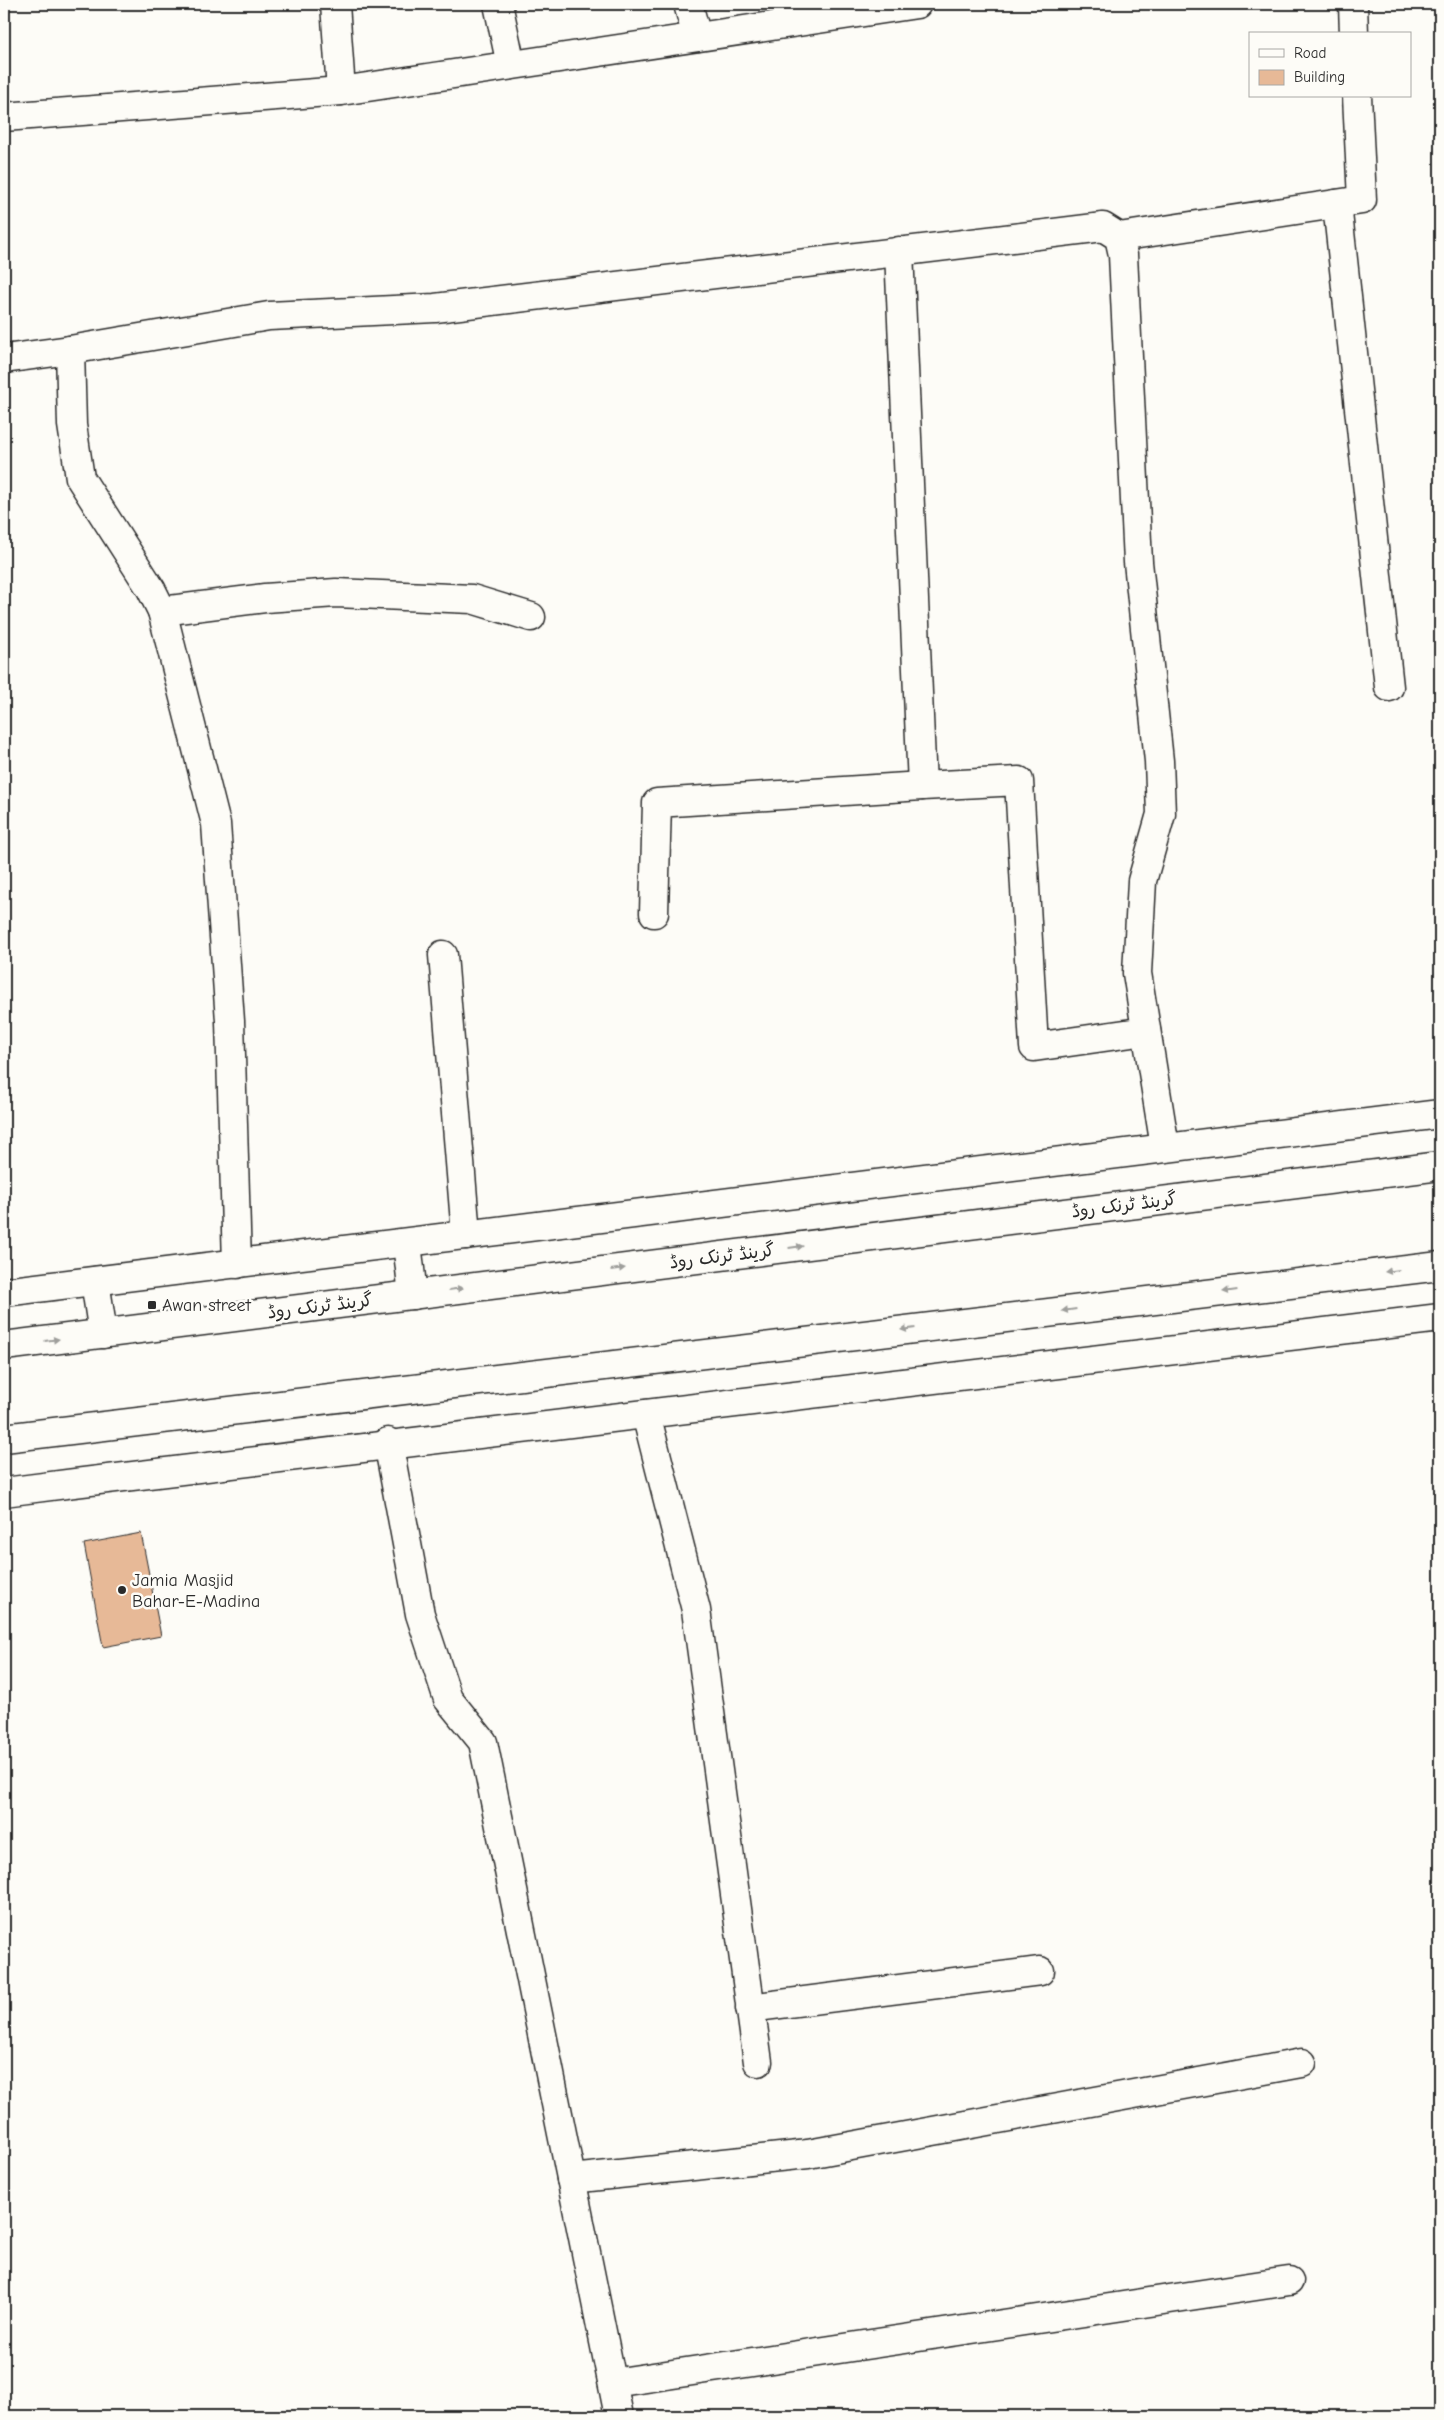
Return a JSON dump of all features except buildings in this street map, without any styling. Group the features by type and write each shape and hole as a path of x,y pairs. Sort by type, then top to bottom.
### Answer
{"main road":[{"path":"335,4 341,91"},
{"path":"498,4 510,65"},
{"path":"688,4 697,37"},
{"path":"4,117 341,91 697,37 874,7 917,4"},
{"path":"1353,4 1354,32"},
{"path":"1119,237 1362,200 1357,98"},
{"path":"1337,204 1389,687"},
{"path":"4,359 70,350 269,316 435,308 1103,226 1119,237 1123,255 1138,562 1160,761 1161,814 1142,881 1137,973 1166,1147"},
{"path":"899,251 922,786"},
{"path":"70,350 72,425 80,478 151,589 162,611 216,824 230,1021 236,1264"},
{"path":"162,611 265,598 336,593 422,595 472,599 531,618"},
{"path":"654,913 657,803 1019,781 1034,1047 1146,1031"},
{"path":"443,955 466,1235"},
{"path":"4,1292 1440,1114"},
{"name":"گرینڈ ٹرنک روڈ","path":"4,1346 1440,1166"},
{"path":"407,1243 413,1295"},
{"path":"4,1438 1440,1266"},
{"path":"95,1281 103,1334"},
{"path":"4,1492 388,1442 646,1414 1440,1318"},
{"path":"646,1414 696,1610 758,2062"},
{"path":"388,1442 420,1614 448,1699 483,1742 619,2416"},
{"path":"750,2008 1040,1971"},
{"path":"571,2178 808,2154 1302,2063"},
{"path":"613,2383 1289,2281"}],"place":[{"name":"Awan street","path":"152,1305"},
{"name":"Jamia Masjid Bahar-E-Madina","path":"122,1590"}]}
